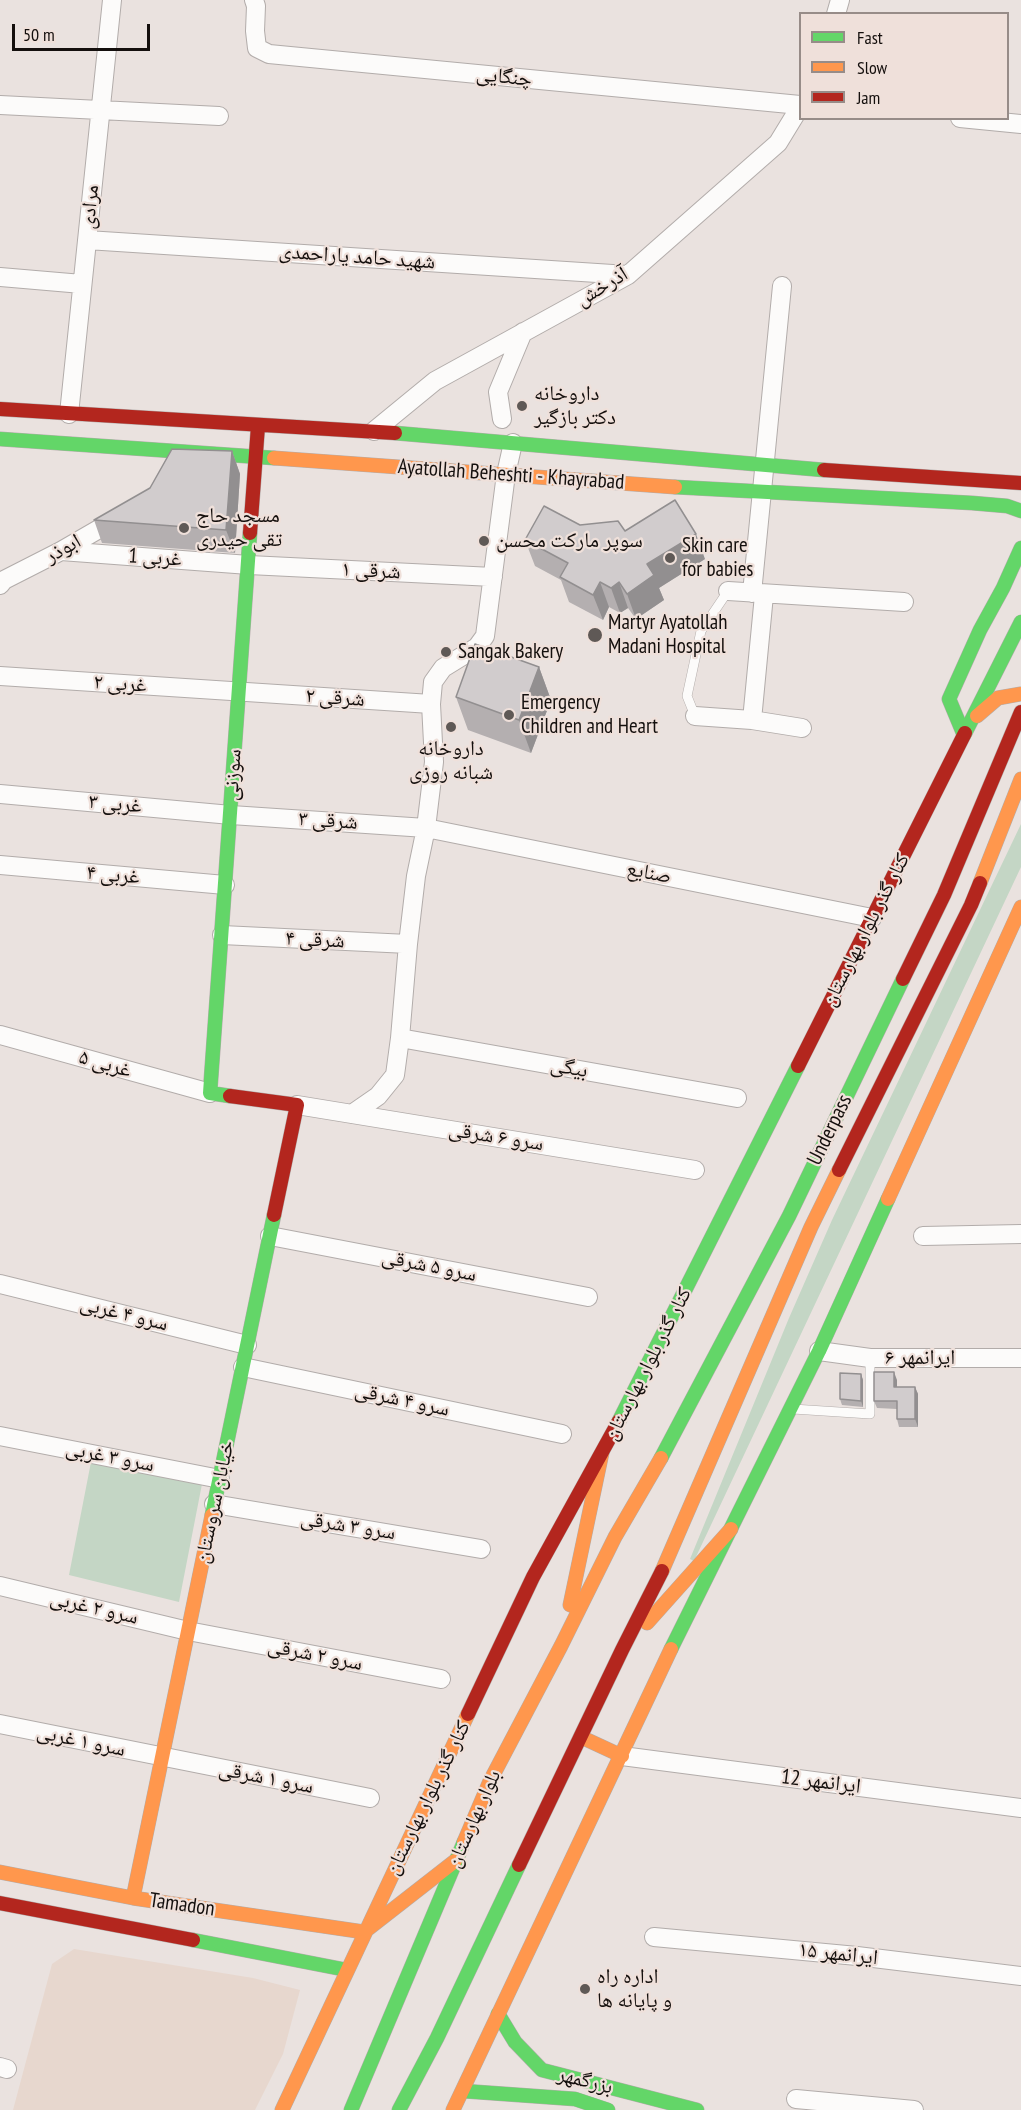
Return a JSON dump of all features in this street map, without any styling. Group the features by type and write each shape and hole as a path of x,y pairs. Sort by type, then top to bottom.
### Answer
{"main road":[{"name":"Ayatollah Beheshti - Khayrabad","path":"0,409 35,427 256,458 763,493 972,502 1007,506 1021,512"},
{"name":"Ayatollah Beheshti - Khayrabad","path":"0,440 69,414 374,431 830,471 1021,483"},
{"name":"سوزنی","path":"210,1093 258,426"},
{"path":"964,735 949,699 1021,548"},
{"name":"کنار گذر بلوار بهارستان","path":"282,2110 533,1577 602,1453 1021,622"},
{"path":"964,735 982,710 998,698 1021,694"},
{"name":"Underpass","path":"615,1537 651,1477 789,1216 944,895 1021,712"},
{"name":"Underpass","path":"622,1650 662,1572 811,1227 971,905 1021,779"},
{"path":"453,2110 622,1756 661,1669 819,1351 1021,907"},
{"path":"210,1093 297,1105"},
{"name":"خیابان سروستان","path":"132,1898 297,1105"},
{"path":"561,1646 602,1453"},
{"path":"399,2110 437,2038 622,1650 730,1529"},
{"name":"بلوار بهارستان","path":"351,2110 454,1861 490,1782 615,1537"},
{"path":"580,1737 622,1756"},
{"path":"364,1932 454,1861"},
{"name":"Tamadon","path":"0,1872 132,1898 364,1932"},
{"name":"Tamadon","path":"0,1904 347,1970"},
{"path":"282,1956 291,1953 299,1941 297,1927 290,1920"},
{"name":"بزرگمهر","path":"498,2014 515,2042 542,2070 697,2110"},
{"path":"462,2091 575,2099 608,2110"}],"street":[{"name":"مرادی","path":"69,414 112,0"},
{"name":"چنگایی","path":"254,0 256,48 269,54 799,106"},
{"path":"0,105 219,116"},
{"name":"آذرخش","path":"374,431 435,381 627,275 778,143 799,109"},
{"path":"980,120 1021,124"},
{"name":"شهید حامد یاراحمدی","path":"87,240 627,275"},
{"path":"0,278 82,284"},
{"path":"752,720 763,493 782,286"},
{"path":"502,419 498,392 523,332"},
{"path":"352,1114 378,1096 394,1075 400,1038 416,876 426,828 434,762 431,704 433,682 442,668 477,647 485,636 506,474 513,443"},
{"name":"ابوذر","path":"0,585 4,580 61,551 136,507"},
{"name":"غربی 1","path":"61,551 249,565"},
{"name":"شرقی ۱","path":"249,565 493,578"},
{"path":"728,591 904,602"},
{"name":"غربی ۲","path":"0,676 240,692"},
{"name":"شرقی ۲","path":"240,692 431,704"},
{"path":"695,716 752,720 802,728"},
{"name":"غربی ۳","path":"0,794 231,815"},
{"name":"شرقی ۳","path":"231,815 426,828"},
{"name":"صنایع","path":"426,828 872,918"},
{"name":"غربی ۴","path":"0,865 225,885"},
{"name":"شرقی ۴","path":"222,935 408,944"},
{"name":"غربی ۵","path":"0,1035 210,1093"},
{"name":"بیگی","path":"400,1038 737,1098"},
{"name":"سرو ۶ شرقی","path":"297,1105 695,1170"},
{"path":"922,1236 1021,1234"},
{"name":"سرو ۵ شرقی","path":"270,1236 588,1297"},
{"name":"سرو ۴ غربی","path":"0,1284 247,1345"},
{"name":"ایرانمهر ۶","path":"819,1351 870,1358 1021,1358"},
{"name":"سرو ۴ شرقی","path":"243,1367 562,1434"},
{"name":"سرو ۳ غربی","path":"0,1436 220,1479"},
{"name":"سرو ۳ شرقی","path":"214,1504 481,1549"},
{"name":"سرو ۲ غربی","path":"0,1586 188,1631"},
{"name":"سرو ۲ شرقی","path":"188,1631 441,1679"},
{"name":"سرو ۱ غربی","path":"0,1724 162,1758"},
{"name":"ایرانمهر 12","path":"622,1756 1021,1808"},
{"name":"سرو ۱ شرقی","path":"162,1758 370,1798"},
{"name":"ایرانمهر ۱۵","path":"654,1937 856,1956 1021,1976"},
{"path":"796,2100 915,2110"}],"lane":[{"path":"695,716 687,696 701,631 728,591"},
{"path":"791,1409 870,1414 870,1358"}],"shaded area":[{"path":"74,1949 253,1978 300,1990 283,2054 255,2110 13,2110 52,1964"}],"green space":[{"path":"1021,824 1021,867 694,1561 690,1559 832,1220"},
{"path":"91,1462 202,1484 179,1602 69,1575"}],"building":[{"path":"172,449 232,451 226,530 94,520 150,488"},
{"path":"675,500 696,534 647,564 654,575 627,594 619,582 611,588 600,582 593,595 560,577 568,563 525,540 544,506 580,525 618,521 625,531"},
{"path":"475,644 539,667 519,720 456,697"},
{"path":"874,1372 894,1372 894,1387 915,1387 915,1419 897,1419 897,1401 874,1401"},
{"path":"840,1373 861,1374 861,1401 840,1399"}],"traffic: fast":[{"path":"395,433 824,470"},
{"path":"0,439 274,458"},
{"path":"675,487 972,503 1007,506 1021,511"},
{"path":"230,1096 210,1093 250,533"},
{"path":"964,735 949,699 1021,548"},
{"path":"965,733 1021,622"},
{"path":"661,1458 789,1216 903,979"},
{"path":"619,1421 798,1066"},
{"path":"671,1649 819,1351 888,1199"},
{"path":"212,1515 274,1215"},
{"path":"351,2110 464,1842"},
{"path":"399,2110 437,2038 519,1865"},
{"path":"193,1940 347,1970"},
{"path":"498,2014 515,2042 542,2070 697,2110"},
{"path":"463,2091 575,2099 608,2110"}],"traffic: slow":[{"path":"274,458 675,487"},
{"path":"977,716 998,698 1021,694"},
{"path":"980,883 1021,779"},
{"path":"888,1199 1021,907"},
{"path":"662,1571 811,1227 839,1170"},
{"path":"570,1605 602,1453"},
{"path":"464,1842 490,1781 615,1537 661,1458"},
{"path":"133,1898 212,1515"},
{"path":"647,1623 731,1529"},
{"path":"453,2110 671,1649"},
{"path":"282,2110 468,1714"},
{"path":"581,1737 622,1756"},
{"path":"0,1872 133,1898 364,1932 455,1861"}],"traffic: jam":[{"path":"0,409 395,433"},
{"path":"250,533 258,426"},
{"path":"824,470 1021,483"},
{"path":"903,979 944,895 1021,712"},
{"path":"798,1066 965,733"},
{"path":"839,1170 980,883"},
{"path":"230,1096 297,1105 274,1215"},
{"path":"468,1714 533,1577 619,1421"},
{"path":"519,1865 662,1571"},
{"path":"0,1903 193,1940"}],"place":[{"name":"داروخانه دکتر بازگیر","path":"522,406"},
{"name":"مسجد حاج تقی حیدری","path":"184,528"},
{"name":"سوپر مارکت محسن","path":"484,541"},
{"name":"Skin care for babies","path":"670,558"},
{"name":"Martyr Ayatollah Madani Hospital","path":"595,635"},
{"name":"Sangak Bakery","path":"446,652"},
{"name":"Emergency Children and Heart","path":"509,715"},
{"name":"داروخانه شبانه روزی","path":"451,727"},
{"name":"اداره راه و پایانه ها","path":"585,1989"}]}
